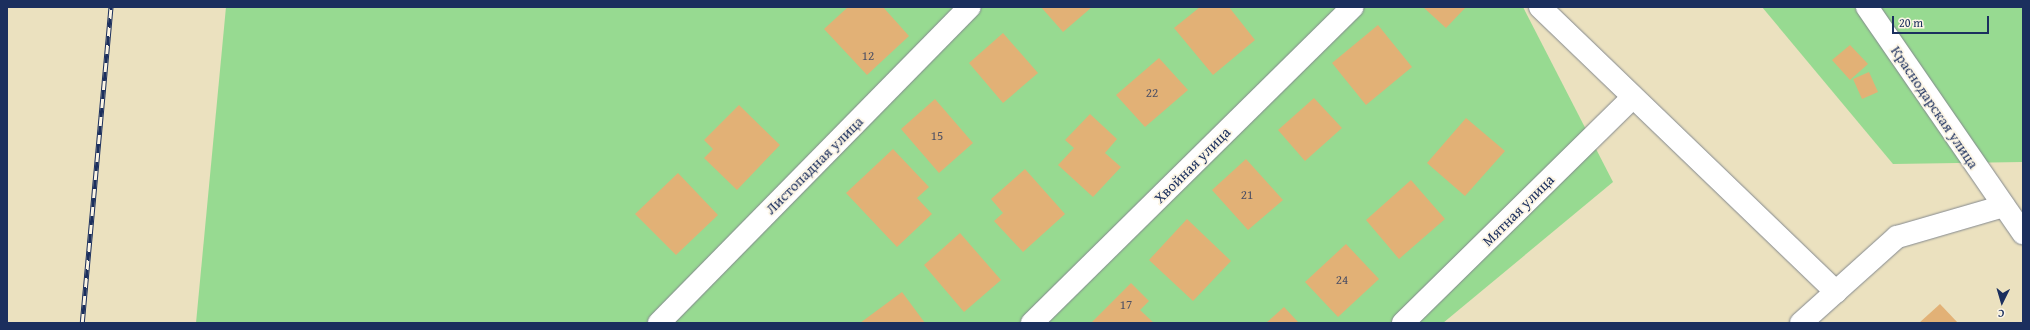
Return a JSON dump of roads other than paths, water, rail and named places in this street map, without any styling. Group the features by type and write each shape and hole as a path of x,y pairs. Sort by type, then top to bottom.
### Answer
{"street":[{"name":"Листопадная улица","path":"659,323 970,7"},
{"name":"Хвойная улица","path":"1032,323 1352,7"},
{"path":"1540,7 1836,292"},
{"name":"Краснодарская улица","path":"1867,7 2023,233"},
{"name":"Мятная улица","path":"1403,323 1632,97"},
{"path":"1801,323 1897,237 2004,206"}],"railway":[{"path":"82,323 111,7"}]}
